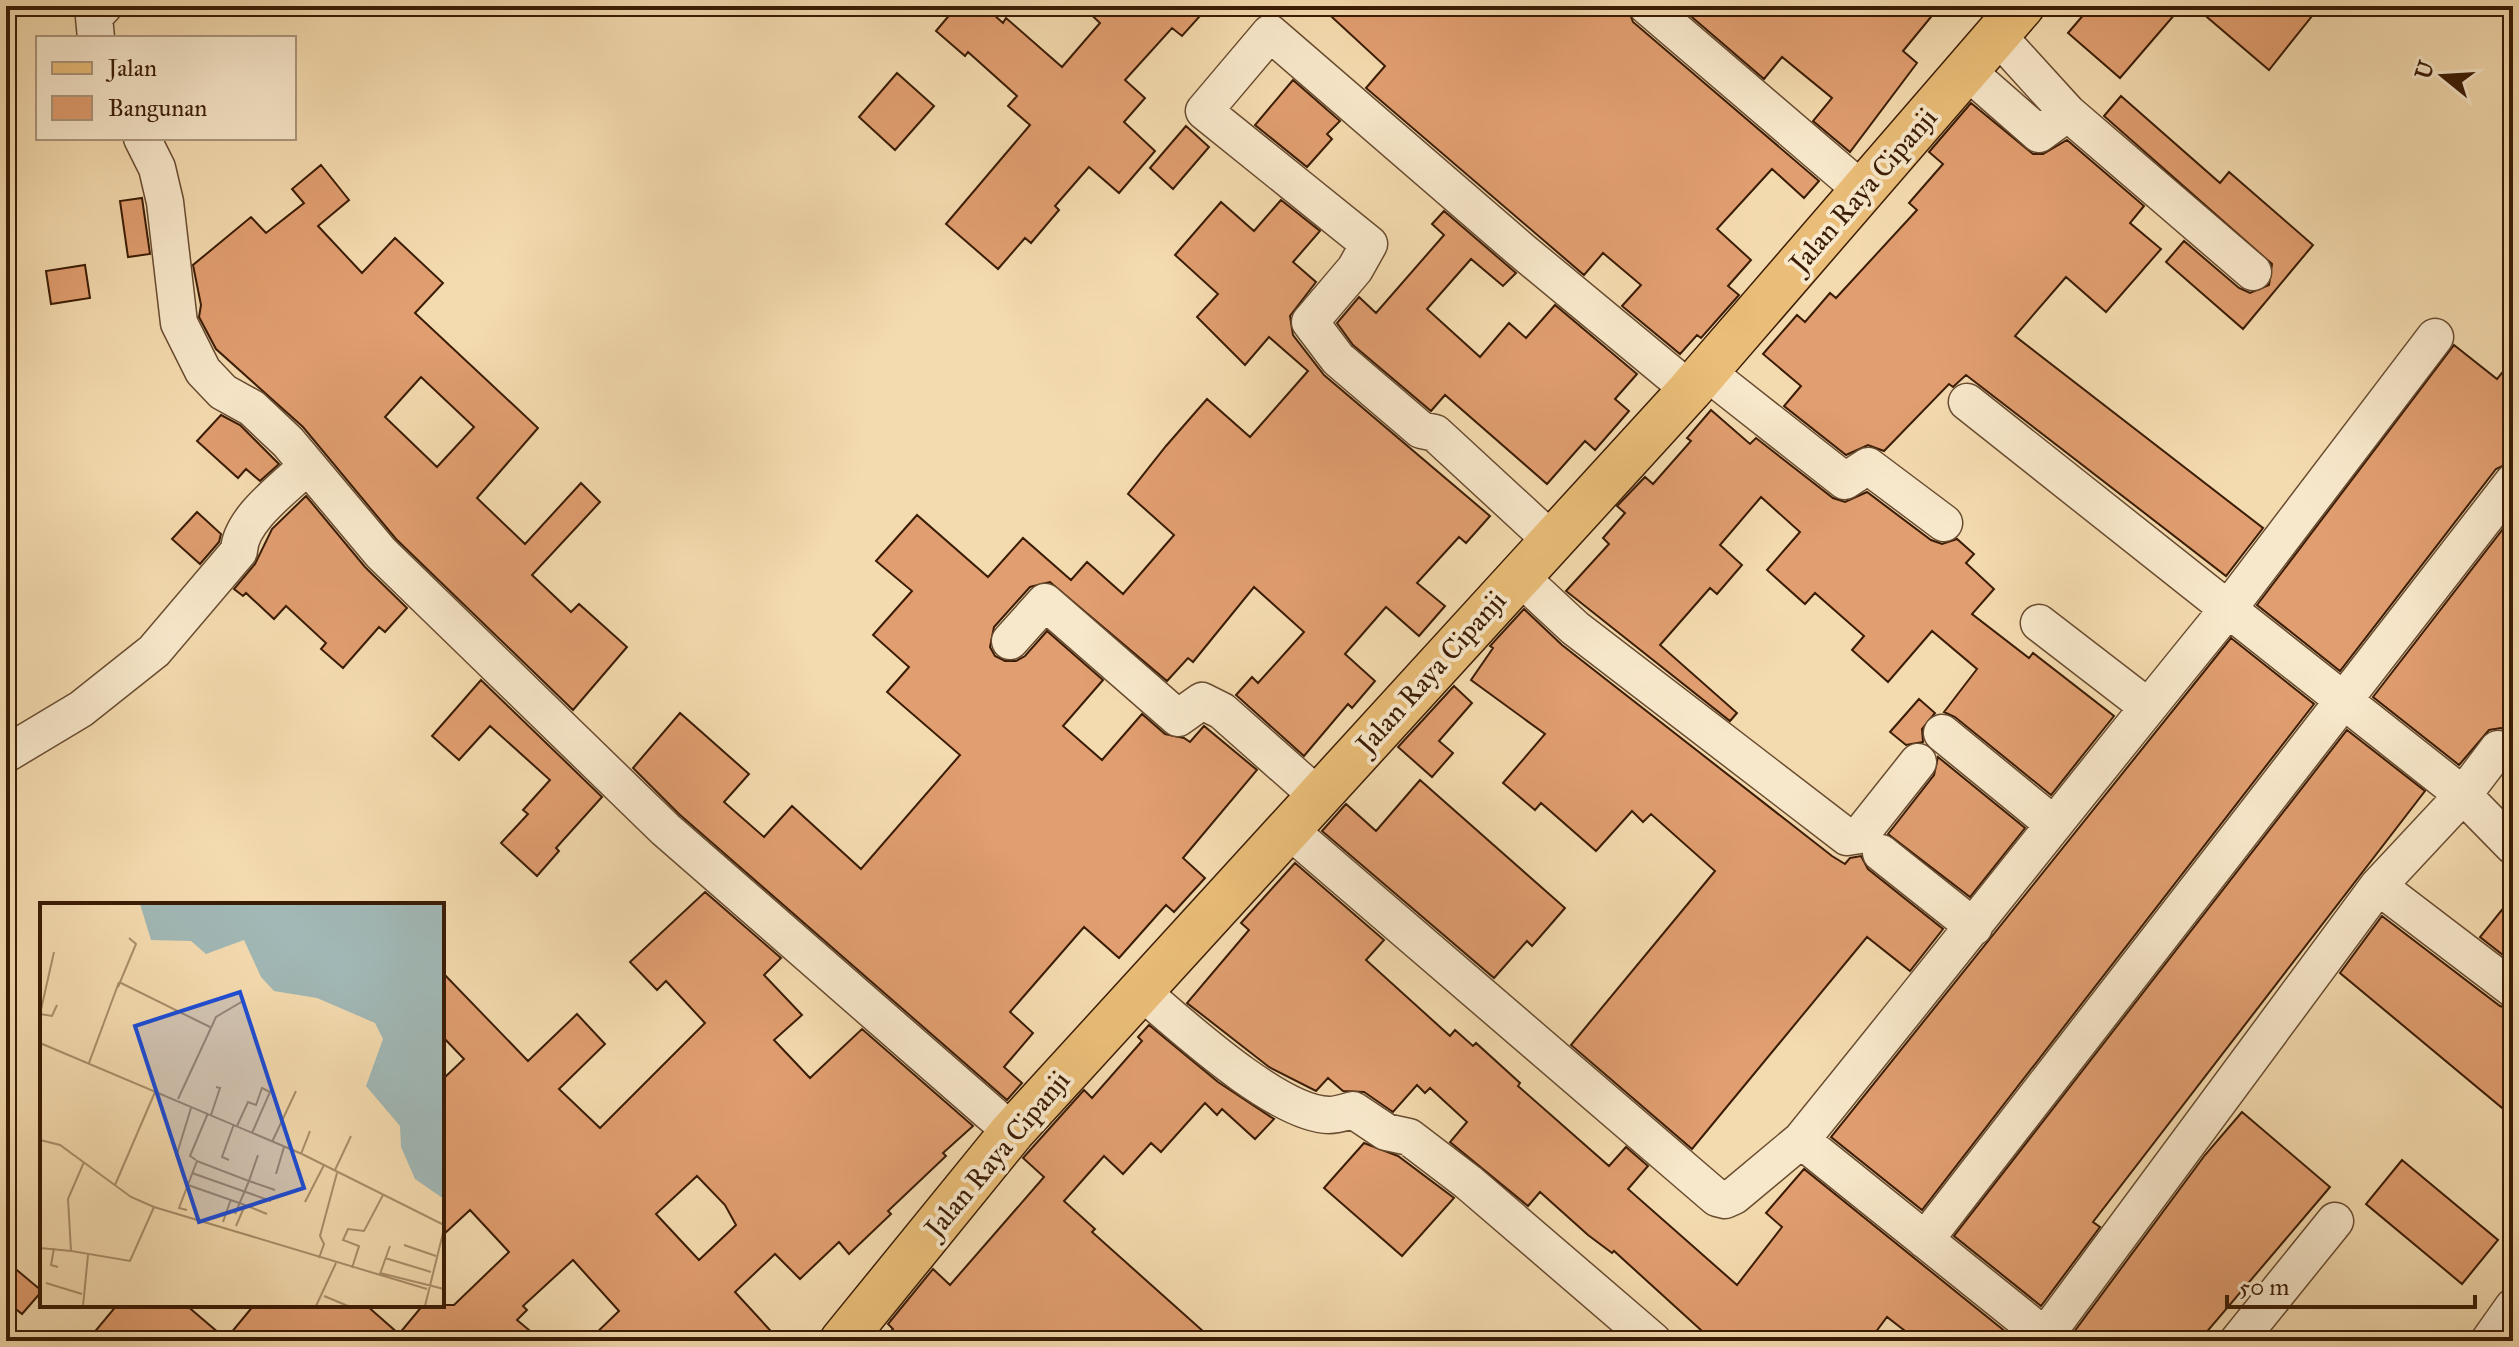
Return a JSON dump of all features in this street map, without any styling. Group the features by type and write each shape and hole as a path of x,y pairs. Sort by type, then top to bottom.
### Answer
{"main road":[{"name":"Jalan Raya Cipanji","path":"842,1341 1012,1132 1697,380 2009,21"}],"street":[{"path":"96,36 94,17 104,6"},
{"path":"1647,6 1863,191"},
{"path":"2009,21 2068,113 2253,272"},
{"path":"1551,540 1435,433 1421,430 1338,359 1310,322 1355,269 1369,244 1204,111 1270,33 1427,165 1521,250 1697,380 1845,481 1868,466 1944,523"},
{"path":"1967,71 2039,134 2068,113"},
{"path":"143,140 157,168 165,202 179,323 194,357 223,392 252,408 307,466 381,553 665,829 1012,1132"},
{"path":"1289,830 1717,1198 1725,1200 1734,1196 1801,1140 1974,927 2052,823 2228,609 2435,337"},
{"path":"1967,402 2463,795 2513,846"},
{"path":"6,754 81,709 154,651 239,551 240,539 258,515 307,466"},
{"path":"1925,1240 2513,482"},
{"path":"1518,575 1575,628 1847,837 1860,835 1918,762"},
{"path":"1010,641 1045,602 1178,718 1202,701 1222,711 1319,797"},
{"path":"2039,623 2148,707"},
{"path":"1942,733 2052,823"},
{"path":"1801,1140 2048,1338 2378,886 2508,747"},
{"path":"1881,853 1974,927"},
{"path":"2378,886 2513,989"},
{"path":"1141,991 1240,1074 1311,1111 1330,1115 1353,1110 1386,1132 1409,1137 1468,1182 1653,1341"},
{"path":"2238,1341 2335,1221"},
{"path":"2489,1341 2513,1307"}],"building":[{"path":"957,6 984,6 1003,23 1006,18 1062,67 1100,23 1082,6 1209,6 1182,36 1172,28 1125,80 1145,98 1124,122 1155,151 1119,193 1089,167 1055,206 1059,210 1031,243 1025,238 998,269 946,224 1030,125 1008,106 1017,96 968,52 965,56 936,31"},
{"path":"1320,6 1627,6 1633,22 1819,181 1804,198 1772,169 1717,229 1751,260 1728,286 1739,295 1701,338 1697,335 1680,354 1622,306 1641,285 1603,253 1584,275 1366,88 1385,66"},
{"path":"1679,6 1940,6 1903,51 1917,63 1850,152 1813,121 1832,98 1782,57 1764,79"},
{"path":"2091,6 2182,6 2120,78 2068,33"},
{"path":"2194,6 2320,6 2269,70"},
{"path":"897,73 934,106 895,150 859,117"},
{"path":"1293,80 1340,121 1327,134 1332,139 1307,167 1255,125"},
{"path":"2121,96 2220,183 2229,172 2313,245 2243,329 2166,262 2184,241 2239,288 2250,293 2269,285 2272,264 2104,116"},
{"path":"1971,103 2033,154 2043,154 2067,140 2144,206 2130,223 2161,249 2106,312 2066,277 2015,336 2263,528 2226,576 1966,375 1953,387 1949,384 1884,451 1868,445 1846,455 1784,406 1801,386 1763,354 1797,315 1805,322 1830,293 1836,298 1917,210 1909,203 1943,164 1929,152"},
{"path":"1186,126 1209,147 1173,189 1150,168"},
{"path":"321,165 349,200 318,226 362,273 395,238 443,283 415,313 538,428 477,498 525,544 581,483 600,502 532,575 571,612 579,604 627,647 573,710 396,539 303,427 216,349 199,317 201,305 193,265 251,217 266,233 304,203 292,189","holes":["421,377 474,427 437,467 385,417"]},
{"path":"142,198 150,254 128,257 120,201"},
{"path":"1281,200 1320,231 1293,262 1316,282 1290,316 1293,335 1324,375 1490,516 1466,543 1459,537 1417,583 1445,606 1419,636 1386,607 1345,654 1375,681 1352,708 1348,704 1304,756 1236,695 1252,677 1258,683 1304,632 1254,587 1193,662 1188,658 1167,681 1050,582 1030,587 994,627 990,647 995,656 1005,661 1016,661 1025,656 1047,631 1103,680 1063,726 1102,760 1142,714 1165,734 1190,742 1204,726 1257,770 1183,858 1205,878 1174,912 1166,905 1119,958 1084,927 1010,1012 1033,1033 1004,1067 1022,1083 1007,1100 679,814 633,768 680,713 749,774 724,802 764,837 792,806 861,869 960,755 887,692 909,667 873,635 912,591 876,561 917,515 988,577 1023,538 1071,580 1087,562 1123,594 1174,535 1128,494 1166,446 1207,399 1250,437 1308,371 1269,337 1245,365 1197,317 1218,294 1175,255 1221,202 1254,231"},
{"path":"1444,211 1516,273 1503,286 1471,259 1427,309 1480,357 1509,323 1526,338 1555,305 1637,374 1615,399 1629,411 1595,450 1585,441 1547,484 1445,395 1431,411 1353,345 1337,323 1359,297 1376,313 1444,235 1432,224"},
{"path":"85,265 90,298 51,304 46,271"},
{"path":"2454,345 2497,379 2513,359 2513,461 2496,469 2340,671 2257,605"},
{"path":"1711,410 1750,444 1756,438 1833,498 1845,502 1867,492 1931,540 1942,544 1957,539 1974,554 1966,563 1994,589 1972,614 2029,658 2033,653 2114,716 2051,795 1955,717 1944,712 1977,669 1932,631 1888,682 1852,650 1864,636 1815,593 1805,604 1767,570 1800,532 1761,497 1720,545 1742,565 1717,594 1710,588 1660,645 1737,713 1730,721 1566,591 1609,544 1603,538 1625,513 1617,506 1645,477 1653,484 1691,441 1687,438"},
{"path":"221,415 240,425 279,464 260,481 246,469 238,478 197,441"},
{"path":"306,496 365,567 407,608 385,632 379,627 343,668 321,649 326,643 286,606 274,619 246,593 243,596 234,589 255,564 272,529"},
{"path":"197,512 221,534 219,542 200,564 172,539"},
{"path":"2513,516 2513,735 2501,728 2489,730 2459,765 2373,697"},
{"path":"1524,609 1562,645 1832,856 1845,864 1850,858 1861,856 1868,869 1943,929 1910,971 1867,937 1692,1149 1571,1045 1715,871 1651,814 1643,822 1632,811 1596,851 1541,803 1535,810 1503,783 1545,734 1471,680 1493,648 1490,646"},
{"path":"2231,638 2314,704 1922,1210 1831,1137"},
{"path":"481,680 602,797 556,848 559,851 537,876 501,843 528,814 523,810 550,780 490,726 459,760 432,736"},
{"path":"1454,686 1472,703 1439,741 1453,753 1432,777 1398,747"},
{"path":"1919,699 1935,713 1922,729 1923,742 1906,745 1890,732"},
{"path":"2347,730 2425,791 2093,1222 2100,1227 2041,1306 1954,1236"},
{"path":"1938,757 2025,828 1970,897 1888,834 1934,775"},
{"path":"1420,780 1565,908 1532,946 1527,941 1494,978 1322,831 1346,804 1376,831"},
{"path":"1295,863 1384,940 1366,960 1450,1036 1455,1030 1473,1046 1476,1043 1520,1083 1518,1086 1609,1166 1626,1147 1648,1166 1628,1189 1737,1285 1782,1227 1766,1213 1804,1169 2017,1341 1918,1341 1887,1317 1869,1341 1713,1341 1614,1251 1612,1253 1588,1235 1540,1192 1528,1206 1450,1142 1467,1122 1430,1088 1425,1093 1417,1085 1393,1112 1364,1092 1343,1091 1328,1078 1316,1091 1269,1067 1187,1003 1249,930 1241,923"},
{"path":"705,892 781,958 764,975 802,1015 774,1040 810,1078 862,1029 973,1126 943,1153 946,1156 888,1211 891,1214 849,1254 839,1242 800,1279 775,1254 735,1292 780,1341 588,1341 619,1311 573,1260 523,1306 527,1310 517,1320 542,1341 87,1341 115,1307 188,1307 226,1339 252,1307 368,1307 399,1334 421,1307 454,1305 509,1252 470,1210 444,1234 444,1078 464,1059 444,1038 444,974 528,1061 577,1014 605,1044 559,1089 600,1128 705,1023 666,981 657,990 630,962","holes":["697,1176 725,1205 736,1225 699,1260 656,1214"]},
{"path":"2513,896 2513,963 2480,937"},
{"path":"2382,916 2500,1006 2513,1010 2513,1117 2340,973"},
{"path":"1149,1025 1218,1082 1274,1119 1255,1139 1222,1109 1217,1115 1205,1103 1161,1152 1151,1143 1123,1174 1104,1156 1064,1201 1095,1229 1092,1232 1214,1341 882,1341 893,1329 888,1324 933,1269 950,1285 1044,1177 1023,1158 1084,1090 1092,1098 1142,1041 1138,1037"},
{"path":"2242,1112 2330,1187 2199,1341 2072,1341 2071,1336 2205,1155"},
{"path":"1364,1143 1398,1156 1454,1198 1402,1256 1324,1188"},
{"path":"2402,1160 2498,1240 2462,1284 2366,1204"},
{"path":"6,1261 40,1289 40,1293 22,1314 6,1301"}]}
